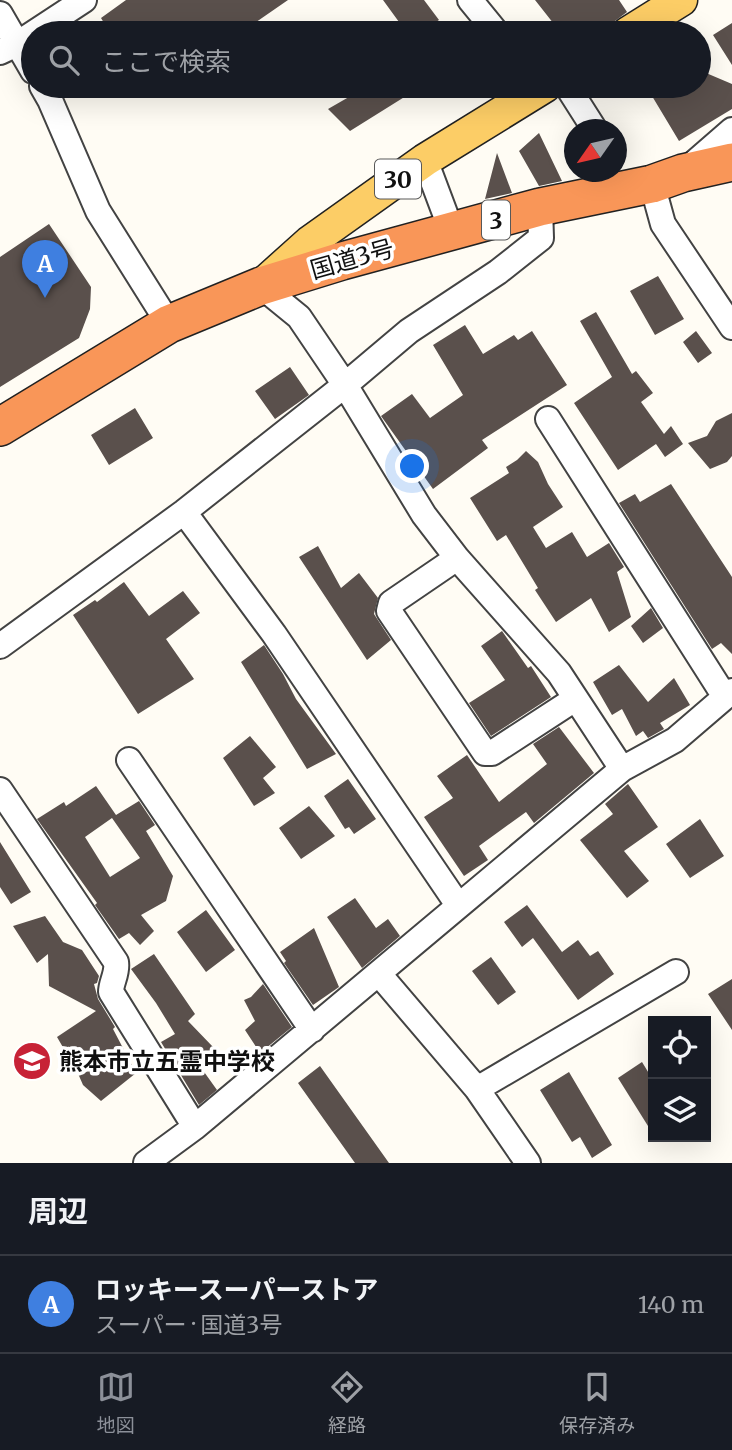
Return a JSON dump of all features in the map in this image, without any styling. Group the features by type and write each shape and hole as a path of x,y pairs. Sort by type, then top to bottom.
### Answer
{"highway":[{"name":"国道3号","path":"0,427 169,324 261,286 342,261 644,179 732,162"}],"main road":[{"path":"647,21 681,0"},
{"name":"30","path":"261,286 310,242 425,160 528,98"}],"street":[{"path":"51,21 84,0"},
{"path":"470,0 487,21"},
{"path":"0,14 9,48"},
{"path":"47,98 99,211 169,324"},
{"path":"561,98 583,119"},
{"path":"732,130 644,179 663,224 732,327"},
{"path":"425,160 452,232"},
{"path":"0,646 184,512 409,331 498,272 541,238 540,207"},
{"path":"261,286 299,317 345,385 409,492 457,558 559,673 622,769"},
{"path":"146,1163 195,1127 622,769 675,740 729,694 548,419"},
{"path":"184,512 274,634 458,905"},
{"path":"457,558 391,603 389,611 485,753 492,753 575,699"},
{"path":"129,760 312,1030"},
{"path":"0,790 116,962 111,992 195,1127"},
{"path":"477,1089 676,972"},
{"path":"379,974 477,1089 528,1163"}],"building":[{"path":"126,0 288,0 257,21 103,21 101,18"},
{"path":"383,0 424,0 439,20 438,21 398,21"},
{"path":"535,0 619,0 627,12 615,21 552,21"},
{"path":"732,23 732,65 713,35"},
{"path":"711,75 732,84 732,109 679,141 653,98 711,98"},
{"path":"347,98 403,98 350,131 328,109"},
{"path":"539,133 562,181 539,186 519,151"},
{"path":"497,153 512,193 485,199"},
{"path":"49,224 91,287 90,309 79,338 0,387 0,257"},
{"path":"658,276 684,319 655,335 630,291"},
{"path":"596,312 632,374 636,371 653,393 641,402 664,434 671,426 683,444 665,457 656,444 618,470 574,403 612,377 580,321"},
{"path":"465,325 483,354 514,335 518,340 532,331 567,385 482,440 488,448 433,489 381,416 412,394 430,418 463,395 433,345"},
{"path":"696,331 712,353 698,363 683,342"},
{"path":"290,367 309,395 275,419 255,391"},
{"path":"135,408 153,438 109,465 91,435"},
{"path":"732,413 732,456 727,462 710,469 688,443 707,436 716,421"},
{"path":"526,451 538,462 563,507 533,527 546,548 572,532 587,557 609,543 624,567 617,572 631,617 609,632 591,598 556,622 535,590 538,588 506,535 497,541 470,498 509,473 506,467"},
{"path":"671,484 732,577 732,654 721,643 712,649 619,503 635,494 640,502"},
{"path":"318,546 341,588 359,573 378,598 374,614 391,640 367,660 299,557"},
{"path":"124,582 149,616 183,591 200,613 166,639 194,679 138,714 73,615 95,600 97,602"},
{"path":"651,608 663,628 643,643 631,626"},
{"path":"502,631 528,668 531,666 551,697 491,736 469,703 505,680 481,646"},
{"path":"264,645 296,699 336,754 307,769 241,662"},
{"path":"619,665 648,702 674,678 690,705 660,723 664,729 648,738 643,731 636,736 622,709 612,715 593,682"},
{"path":"559,727 594,773 534,823 526,812 479,846 488,860 464,876 424,817 453,798 437,776 467,755 499,802 547,764 533,744"},
{"path":"250,736 276,767 263,778 275,793 254,806 223,758"},
{"path":"348,779 376,819 354,834 349,827 345,829 324,796"},
{"path":"628,784 658,827 624,851 649,881 627,898 580,840 613,814 605,804"},
{"path":"96,786 116,815 139,801 155,825 146,831 173,876 166,901 141,915 154,931 140,945 129,933 119,939 95,905 97,903 37,819 64,802 66,806","holes":["112,818 140,858 110,877 85,837"]},
{"path":"309,806 335,836 301,859 279,828"},
{"path":"700,819 724,856 690,878 666,844"},
{"path":"0,842 31,892 11,904 0,887"},
{"path":"355,898 376,928 388,919 400,936 362,968 327,917"},
{"path":"527,905 562,952 578,940 590,956 598,951 614,974 578,1000 533,938 522,947 504,922"},
{"path":"206,910 235,950 206,972 177,932"},
{"path":"45,916 63,942 82,950 99,976 94,984 98,999 115,1027 113,1029 136,1073 101,1101 83,1085 70,1055 68,1056 57,1037 96,1011 49,986 48,954 37,963 13,926"},
{"path":"314,928 339,987 313,1005 284,963 286,961 280,952"},
{"path":"154,954 195,1014 188,1021 214,1048 197,1062 217,1090 199,1105 161,1042 175,1034 131,969"},
{"path":"491,957 516,992 498,1005 472,971"},
{"path":"732,979 732,1030 708,994"},
{"path":"263,984 292,1027 260,1053 245,1030 255,1021 244,1000 251,997"},
{"path":"642,1062 648,1072 648,1126 618,1078"},
{"path":"320,1066 389,1163 355,1163 298,1083"},
{"path":"569,1072 612,1145 592,1158 580,1137 572,1142 540,1090"}],"place":[{"name":"ロッキースーパーストア","path":"45,298"},
{"name":"熊本市立五霊中学校","path":"32,1061"}]}
